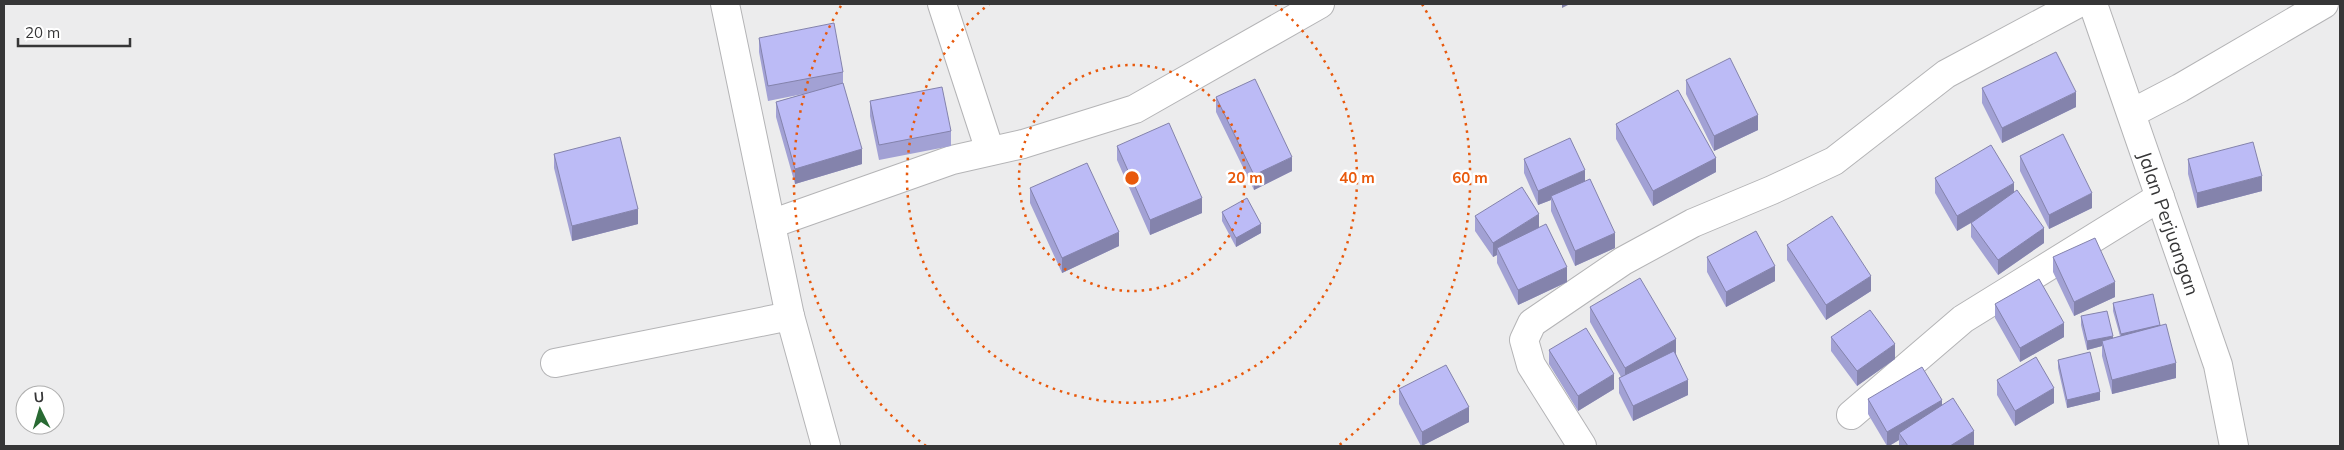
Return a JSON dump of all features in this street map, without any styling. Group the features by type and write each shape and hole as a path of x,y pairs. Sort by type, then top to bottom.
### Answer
{"street":[{"path":"725,4 790,316 826,446"},
{"path":"942,4 990,151"},
{"path":"770,224 952,160 1023,144 1135,109 1320,4"},
{"path":"1582,446 1531,365 1524,340 1532,323 1623,261 1692,223 1772,190 1834,161 1946,74 2077,4"},
{"name":"Jalan Perjuangan","path":"2093,4 2218,365 2234,446"},
{"path":"2132,114 2324,4"},
{"path":"1851,415 1963,319 2160,196"},
{"path":"555,363 790,316"}],"building":[{"path":"834,23 843,72 768,86 759,38"},
{"path":"2056,52 2076,92 2002,128 1982,88"},
{"path":"1730,58 1758,115 1714,136 1686,80"},
{"path":"1255,79 1292,157 1254,175 1216,97"},
{"path":"843,83 862,149 795,169 776,102"},
{"path":"942,87 951,131 879,145 870,101"},
{"path":"1678,90 1716,158 1653,191 1616,124"},
{"path":"1169,123 1202,198 1150,220 1117,146"},
{"path":"2063,134 2092,193 2049,215 2020,156"},
{"path":"620,137 638,209 572,226 554,154"},
{"path":"1570,138 1585,170 1538,191 1524,159"},
{"path":"2253,142 2262,176 2197,193 2188,159"},
{"path":"1991,145 2014,183 1957,216 1935,178"},
{"path":"1087,163 1119,232 1062,258 1030,188"},
{"path":"1590,179 1615,233 1575,251 1551,196"},
{"path":"1522,187 1539,214 1493,243 1475,216"},
{"path":"2017,190 2044,228 1998,260 1971,223"},
{"path":"1247,198 1261,224 1236,238 1222,212"},
{"path":"1832,216 1871,276 1826,305 1787,245"},
{"path":"1546,224 1567,267 1518,290 1497,248"},
{"path":"1756,231 1775,266 1726,292 1707,257"},
{"path":"2095,238 2115,282 2074,302 2053,257"},
{"path":"1640,278 1676,339 1625,368 1590,307"},
{"path":"2039,279 2064,323 2020,348 1995,304"},
{"path":"2153,294 2160,325 2121,334 2113,303"},
{"path":"1870,310 1895,344 1857,371 1831,337"},
{"path":"2107,311 2113,336 2087,341 2081,316"},
{"path":"2166,324 2176,363 2112,380 2102,341"},
{"path":"1586,328 1614,374 1578,396 1549,350"},
{"path":"1674,351 1688,380 1633,406 1619,378"},
{"path":"2090,352 2100,392 2067,400 2058,360"},
{"path":"2036,357 2054,388 2015,411 1997,380"},
{"path":"1446,365 1469,407 1422,432 1399,389"},
{"path":"1922,367 1942,400 1887,432 1868,399"},
{"path":"1953,398 1974,431 1950,446 1908,446 1899,433"}]}
